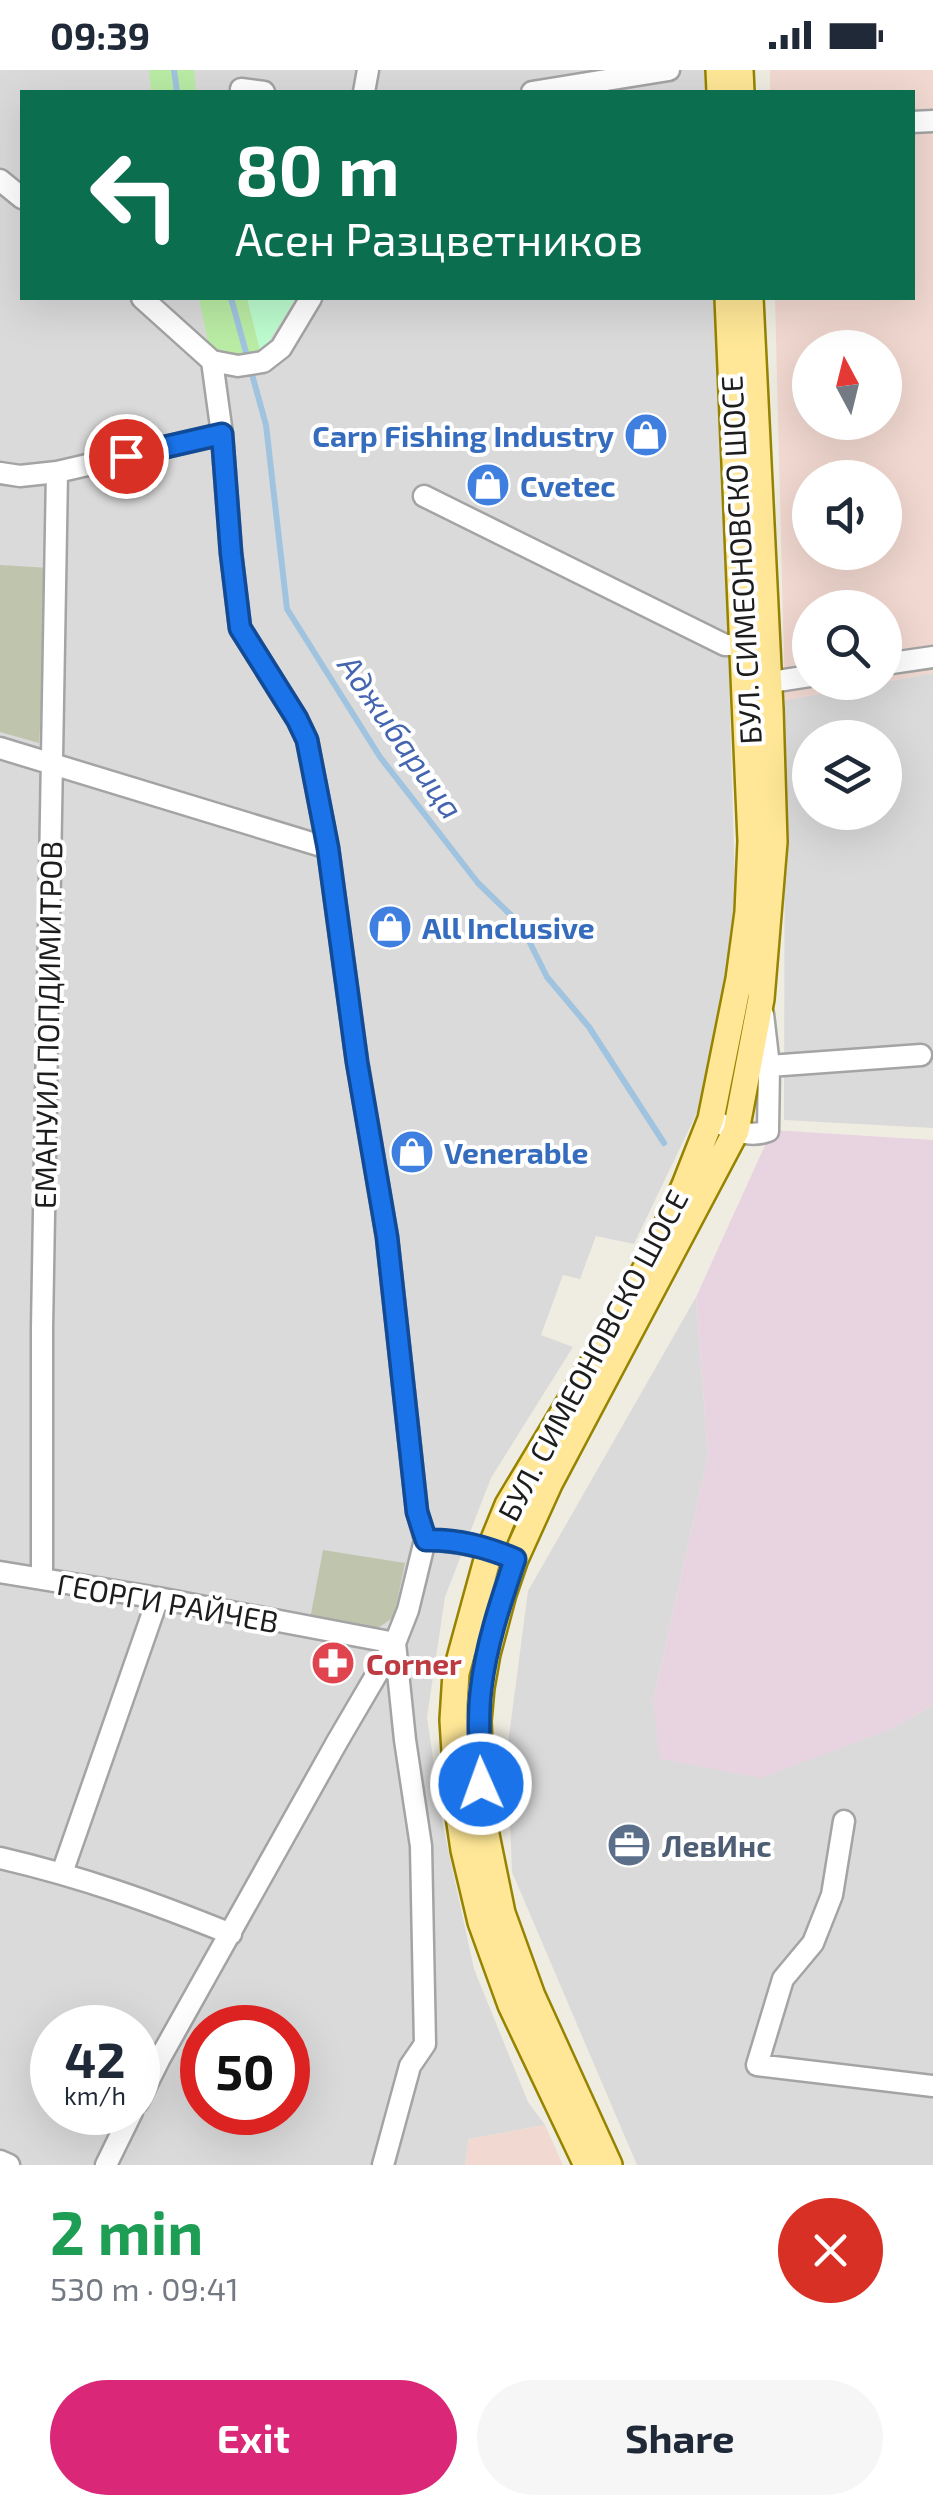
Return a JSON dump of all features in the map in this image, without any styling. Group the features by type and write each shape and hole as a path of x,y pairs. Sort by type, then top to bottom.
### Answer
{"main road":[{"name":"БУЛ. СИМЕОНОВСКО ШОСЕ","path":"609,2165 553,2043 502,1914 485,1836 478,1722 490,1639 515,1559 549,1484 736,1132 761,998 774,842 757,684 728,300"},
{"name":"БУЛ. СИМЕОНОВСКО ШОСЕ","path":"750,300 755,645"},
{"name":"БУЛ. СИМЕОНОВСКО ШОСЕ","path":"587,2165 506,1992 480,1922 464,1850 453,1720 456,1673 490,1549 508,1504 654,1254 710,1119 739,979 748,912 757,684"}],"street":[{"path":"544,90 669,70"},
{"path":"241,89 249,90"},
{"path":"0,180 20,196"},
{"path":"144,300 212,361 238,366 263,362 281,348 310,300"},
{"path":"160,2058 395,1644 426,1540 417,1512 387,1237 357,1062 328,848 307,740 240,628 212,361"},
{"path":"0,473 20,476 57,472 222,434"},
{"name":"ЕМАНУИЛ ПОПДИМИТРОВ","path":"42,1579 42,1328 57,472"},
{"path":"424,496 725,645 755,645"},
{"path":"902,662 933,657"},
{"path":"757,684 792,679"},
{"path":"0,748 328,848"},
{"name":"БУЛ. СИМЕОНОВСКО ШОСЕ","path":"736,1132 768,1131 769,1066 761,998"},
{"path":"769,1066 921,1055"},
{"path":"710,1119 736,1132"},
{"path":"426,1540 450,1540 515,1559"},
{"name":"ГЕОРГИ РАЙЧЕВ","path":"0,1572 395,1644"},
{"path":"62,1873 158,1598"},
{"path":"382,2165 410,2066 425,2044 422,1846 395,1644"},
{"path":"844,1821 832,1895 813,1943 783,1979 756,2065 933,2086"},
{"path":"0,1858 142,1898 230,1934"},
{"path":"106,2165 121,2135"},
{"path":"0,2161 9,2165"}],"shaded area":[{"path":"0,70 704,70 705,90 20,90 20,300 715,300 736,924 705,1096 634,1244 596,1236 580,1279 563,1275 541,1335 573,1347 491,1478 445,1597 427,1717 443,1826 474,1969 528,2102 545,2125 469,2139 465,2165 0,2165"},
{"path":"770,70 933,70 933,673 902,679 902,590 792,590 792,699 785,700 775,300 915,300 915,90 770,90"},
{"path":"0,565 50,568 39,743 0,732"},
{"path":"933,673 933,1128 784,1120 785,700 902,700 902,679"},
{"path":"772,1130 933,1140 933,1705 889,1730 761,1778 660,1759 653,1702 708,1456 696,1297"},
{"path":"696,1297 708,1456 653,1702 889,1730 933,1705 933,2165 637,2165 512,1872 507,1751 528,1591"},
{"path":"323,1550 405,1563 394,1617 372,1632 310,1619"},
{"path":"545,2125 563,2165 465,2165 469,2139"}],"green space":[{"path":"149,70 194,70 196,90 151,90"},
{"path":"199,300 248,300 263,362 212,361"},
{"path":"248,300 295,300 261,354"}],"waterway":[{"name":"Аджибарица","path":"174,70 177,90"},
{"name":"Аджибарица","path":"232,300 266,425 287,609 380,757 478,883 521,925 547,977 589,1027 664,1143"}],"place":[{"name":"Carp Fishing Industry","path":"646,435"},
{"name":"Cvetec","path":"488,485"},
{"name":"All Inclusive","path":"390,927"},
{"name":"Venerable","path":"412,1152"},
{"name":"Corner","path":"333,1663"},
{"name":"ЛевИнс","path":"629,1845"}],"route":[{"path":"126,456 222,434 240,628 307,740 328,848 357,1062 387,1237 417,1512 426,1540 450,1540 515,1559 486,1654 478,1722 481,1784"}]}
